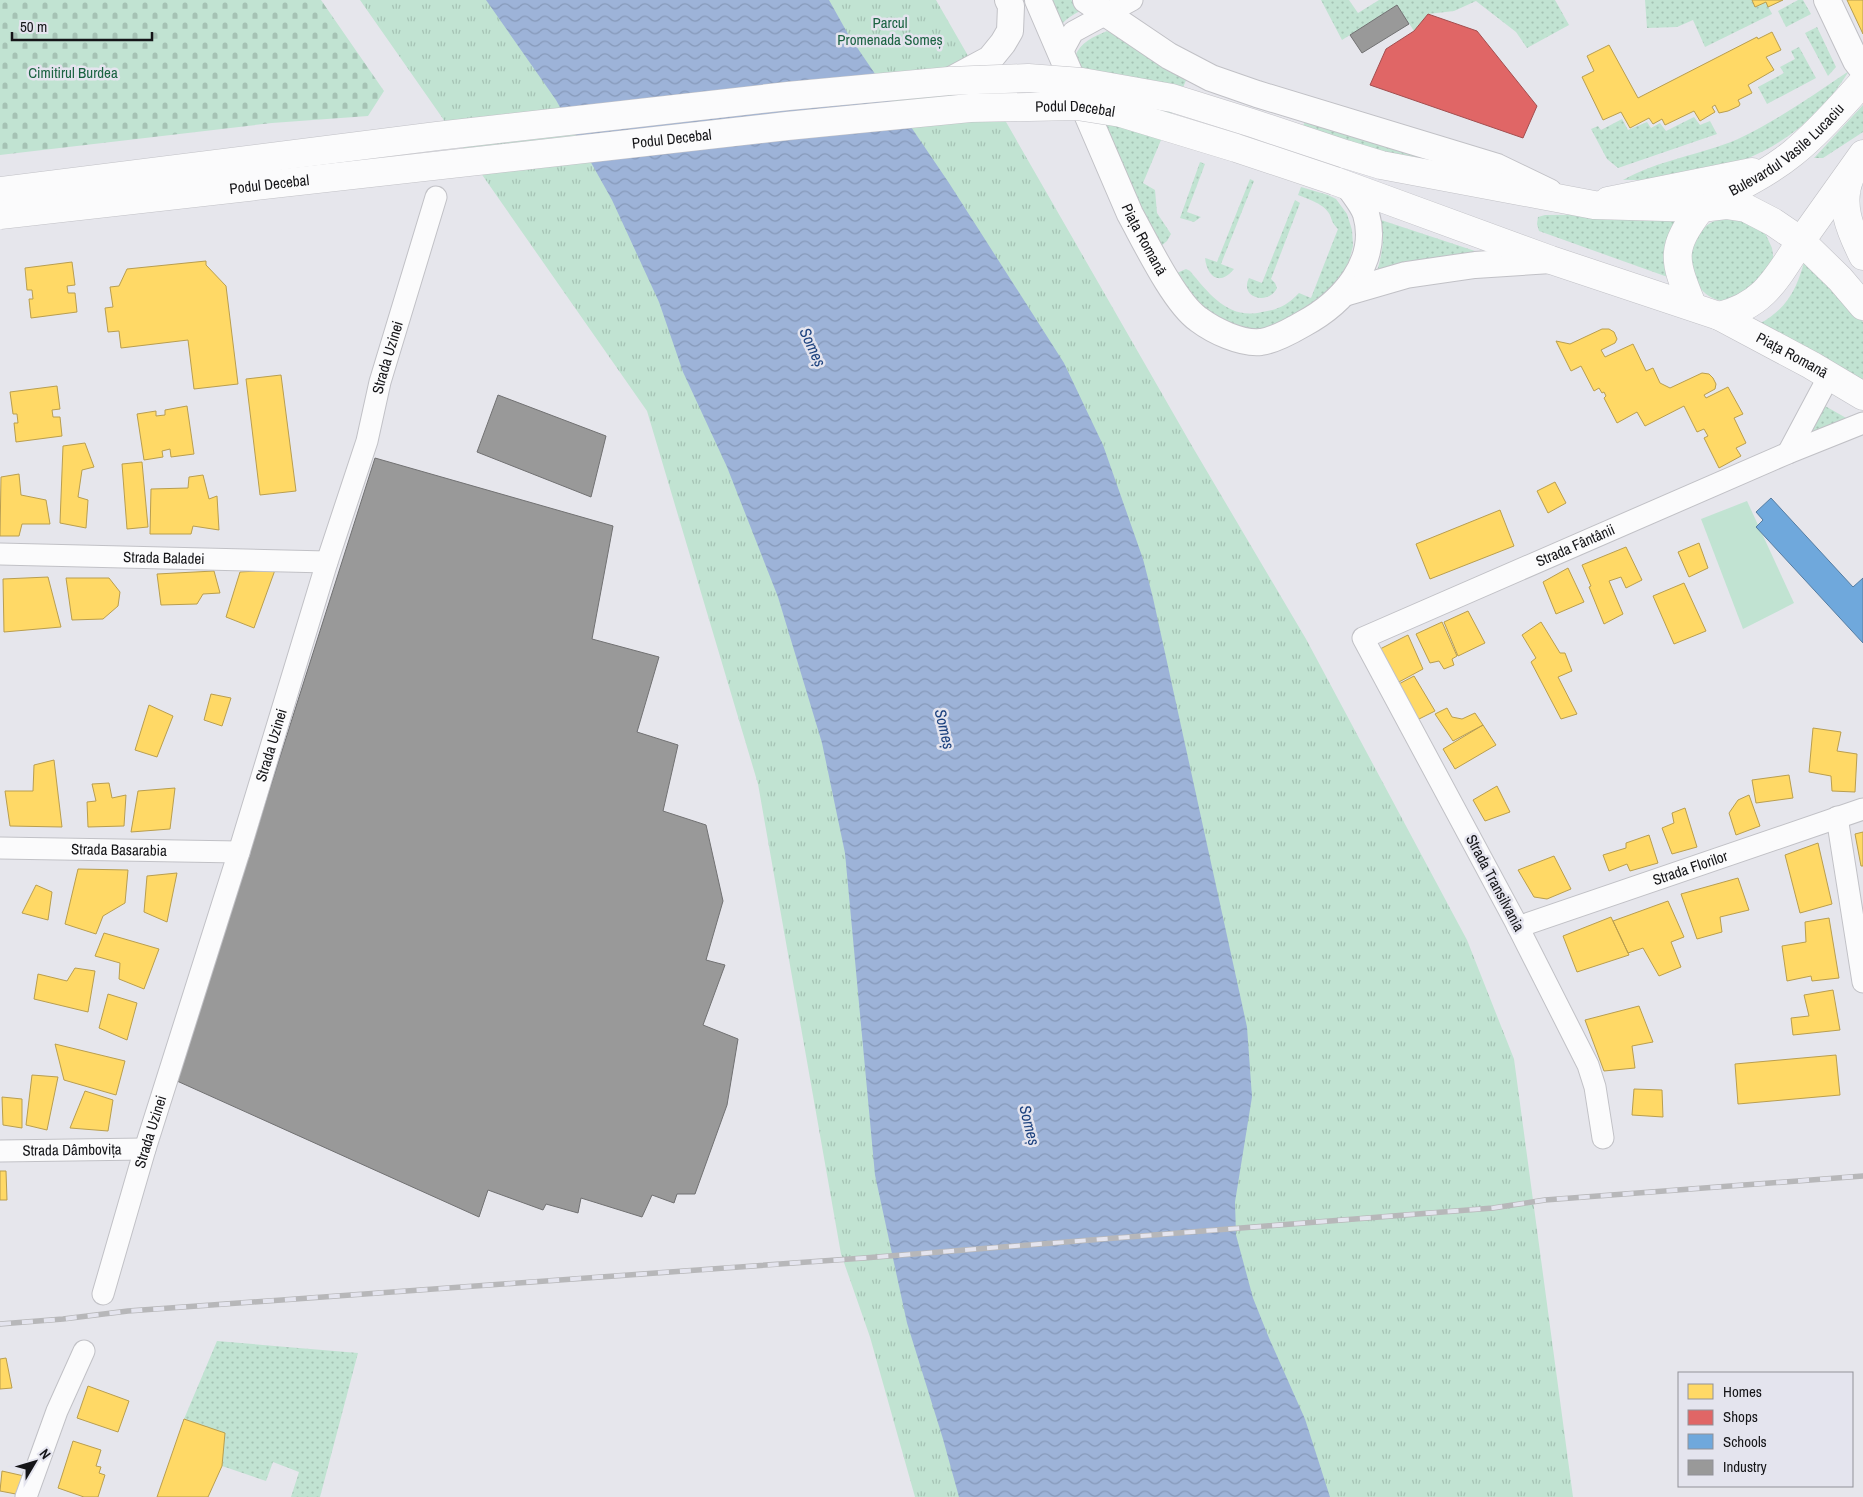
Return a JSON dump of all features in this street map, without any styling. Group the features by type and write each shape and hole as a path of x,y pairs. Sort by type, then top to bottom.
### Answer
{"main road":[{"name":"Podul Decebal","path":"0,191 788,96 949,81 1028,78 1082,82 1172,98 1381,165 1564,199"},
{"name":"Bulevardul Vasile Lucaciu","path":"1701,208 1792,154 1815,134 1863,82"},
{"name":"Podul Decebal","path":"0,216 787,126 978,108 1077,106 1121,113 1236,148 1343,185"},
{"path":"1720,316 1736,312 1761,297 1860,157"},
{"path":"1860,157 1848,180 1844,198 1848,221 1863,256"},
{"path":"1594,205 1636,194 1770,168"},
{"name":"Piața Romană","path":"1343,185 1551,260 1692,305 1720,316 1811,365 1863,396"},
{"path":"1564,199 1594,205 1701,208 1726,205 1746,208 1773,222 1801,241 1840,279 1863,306"},
{"path":"1692,305 1677,265 1680,239 1701,208"},
{"path":"1773,222 1784,245 1783,268"}],"street":[{"name":"Podul Decebal","path":"949,81 990,60 1003,43 1010,31 1010,6 1008,0"},
{"name":"Piața Romană","path":"1038,0 1130,214 1146,244 1178,297 1196,318 1217,332 1248,342 1261,342 1292,330 1312,319 1344,293 1364,266 1369,238 1366,216 1361,204 1343,185"},
{"path":"1061,54 1073,32 1095,7 1132,0"},
{"path":"1827,0 1852,53 1863,70"},
{"path":"1095,7 1169,56 1212,78 1266,97 1497,167 1564,199"},
{"name":"Strada Uzinei","path":"104,1294 145,1149 239,852 327,562 367,441 380,382 436,197"},
{"name":"Piața Romană","path":"1344,293 1406,275 1474,265 1551,260"},
{"path":"1788,453 1829,376"},
{"name":"Strada Fântânii","path":"1363,638 1788,453 1863,423"},
{"name":"Strada Baladei","path":"0,554 327,562"},
{"name":"Strada Transilvania","path":"1363,638 1518,927 1588,1065 1595,1087 1603,1138"},
{"name":"Strada Florilor","path":"1518,927 1863,809"},
{"path":"1837,817 1863,982"},
{"name":"Strada Basarabia","path":"0,848 239,852"},
{"name":"Strada Dâmbovița","path":"0,1151 145,1149"},
{"path":"26,1497 56,1411 84,1350"}],"green space":[{"name":"Cimitirul Burdea","path":"0,0 321,0 384,91 368,116 272,123 0,155"},
{"name":"Parcul Promenada Someș","path":"360,0 936,0 1192,446 1306,639 1467,940 1514,1059 1573,1497 915,1497 870,1337 841,1254 758,784 647,411"},
{"path":"1044,0 1071,0 1085,9 1070,17 1057,30"},
{"path":"1321,0 1349,0 1358,13 1379,0 1555,0 1569,25 1527,48 1516,32 1476,1 1454,11 1428,14 1414,31 1397,5 1342,40"},
{"path":"1645,0 1752,0 1755,7 1766,2 1772,14 1705,47 1693,20 1677,27 1647,28"},
{"path":"1798,0 1803,0 1811,14 1786,27 1778,11"},
{"path":"1817,27 1836,67 1828,76 1805,33"},
{"path":"1107,31 1183,71 1187,78 1143,183 1155,190 1157,213 1171,234 1160,247 1154,240 1075,56 1084,44"},
{"path":"1799,47 1816,78 1767,104 1758,87 1784,73 1780,67 1795,59 1791,51"},
{"path":"1849,71 1829,99 1806,122 1780,142 1752,157 1722,168 1690,175 1657,179 1623,180 1665,162 1724,145 1738,139 1781,116"},
{"path":"1863,105 1863,132 1823,158 1814,158"},
{"path":"1694,117 1700,125 1710,121 1717,134 1618,168 1607,159 1591,129 1598,126 1601,130 1622,119 1628,130 1647,122 1651,128 1660,123 1666,131"},
{"path":"1305,122 1463,167 1390,157 1302,127"},
{"path":"1200,162 1205,164 1187,212 1201,217 1194,222 1180,218"},
{"path":"1250,179 1254,181 1221,264 1234,269 1223,277 1215,277 1208,270 1205,258 1217,262"},
{"path":"1301,187 1336,199 1347,214 1352,230 1353,246 1349,261 1340,278 1303,312 1264,329 1245,333 1209,318 1177,273 1186,269 1190,271 1221,304 1230,309 1250,314 1278,308 1299,293 1311,298 1338,229 1328,211 1316,202 1298,195"},
{"path":"1295,200 1300,203 1271,279 1277,288 1273,294 1267,297 1262,298 1251,295 1247,285 1249,278 1262,283"},
{"path":"1689,214 1676,280 1539,231 1537,224 1538,217 1545,215"},
{"path":"1728,217 1756,225 1766,235 1772,248 1774,262 1763,288 1723,301 1711,297 1702,290 1696,281 1690,259 1692,247 1704,228 1713,222"},
{"path":"1381,220 1478,252 1376,275 1382,248"},
{"path":"1806,255 1863,322 1863,385 1759,324 1778,311 1791,295 1800,277"},
{"path":"1818,402 1855,423 1797,446"},
{"path":"1747,501 1794,603 1743,629 1701,519"},
{"path":"217,1341 358,1353 320,1497 291,1497 299,1472 273,1462 266,1481 222,1466 224,1433 184,1419"}],"water":[{"name":"Someș","path":"486,0 829,0 848,34 949,183 1064,363 1103,445 1143,559 1153,598 1247,1027 1252,1097 1235,1202 1236,1235 1253,1298 1305,1419 1330,1497 959,1497 907,1323 875,1175 845,853 822,743 778,597 727,467 683,372 659,302 612,200 556,100"}],"building: Homes":[{"path":"1752,0 1783,0 1768,7 1766,2 1755,7"},
{"path":"1847,0 1863,0 1863,34"},
{"path":"1772,32 1781,50 1766,57 1774,70 1748,85 1752,93 1738,100 1739,106 1719,113 1715,105 1712,107 1715,112 1700,121 1694,111 1665,125 1662,119 1653,124 1649,118 1630,128 1621,112 1603,120 1582,77 1594,71 1587,56 1609,45 1638,98 1757,37 1758,39"},
{"path":"206,261 206,265 226,286 238,384 194,389 188,340 121,348 119,331 108,332 105,308 113,307 110,287 119,286 127,269"},
{"path":"72,262 75,285 67,286 68,293 75,293 77,312 31,318 29,299 33,299 32,290 27,290 25,268"},
{"path":"1602,329 1609,329 1614,332 1617,339 1615,343 1601,350 1605,357 1633,344 1646,371 1653,368 1660,383 1670,388 1702,373 1709,374 1716,384 1715,389 1704,395 1706,398 1728,387 1743,414 1734,418 1746,443 1736,448 1741,456 1719,468 1704,438 1708,436 1704,429 1697,432 1684,406 1645,426 1637,412 1617,423 1604,398 1606,396 1604,392 1602,393 1599,388 1594,391 1581,366 1571,371 1556,341 1570,344"},
{"path":"281,375 296,491 260,495 246,379"},
{"path":"57,386 60,409 52,410 53,417 60,417 62,436 16,442 14,423 18,423 17,414 13,414 10,392"},
{"path":"187,406 194,454 171,457 170,449 162,451 163,457 144,460 137,414 156,411 156,416 165,415 165,410"},
{"path":"85,443 94,467 82,470 78,497 88,500 86,528 60,523 63,446"},
{"path":"142,462 148,527 127,529 122,464"},
{"path":"19,474 21,495 46,500 50,524 22,524 19,536 0,536 1,477"},
{"path":"203,475 209,499 217,496 219,530 193,526 191,534 150,534 151,489 188,488 189,477"},
{"path":"1555,482 1566,503 1548,513 1537,491"},
{"path":"1500,510 1514,546 1430,579 1416,544"},
{"path":"1699,543 1708,568 1689,577 1678,552"},
{"path":"1626,547 1642,580 1626,588 1621,577 1609,581 1623,614 1604,624 1582,565"},
{"path":"1568,568 1584,602 1556,614 1543,582"},
{"path":"275,570 254,628 226,617 240,572"},
{"path":"214,571 220,593 203,594 197,604 161,605 157,574"},
{"path":"48,577 61,627 4,632 3,579"},
{"path":"66,578 109,578 120,592 118,606 103,619 72,620"},
{"path":"1684,583 1706,631 1674,644 1653,596"},
{"path":"1468,611 1485,643 1458,656 1444,622"},
{"path":"1442,622 1457,656 1452,659 1454,665 1444,669 1439,661 1430,663 1416,634"},
{"path":"1541,622 1560,653 1565,653 1572,671 1558,677 1577,714 1561,719 1531,662 1536,658 1522,635"},
{"path":"1408,635 1423,669 1397,683 1380,649"},
{"path":"1414,676 1435,711 1417,720 1397,685"},
{"path":"211,694 231,698 222,726 204,720"},
{"path":"149,705 173,716 157,757 135,750"},
{"path":"1447,708 1452,717 1462,719 1475,713 1483,725 1453,741 1435,714"},
{"path":"1483,725 1496,745 1455,769 1443,749"},
{"path":"1813,728 1841,732 1837,751 1857,754 1855,792 1832,791 1831,776 1809,772"},
{"path":"54,760 62,827 10,826 5,791 33,791 34,765"},
{"path":"1789,775 1793,798 1756,803 1752,780"},
{"path":"109,783 112,798 126,795 124,826 88,827 87,802 96,801 92,784"},
{"path":"1497,786 1510,812 1485,821 1473,800"},
{"path":"175,788 170,829 131,832 138,791"},
{"path":"1749,795 1760,826 1736,835 1729,813 1738,800"},
{"path":"1685,808 1697,847 1672,854 1662,828 1674,823 1672,813"},
{"path":"1863,832 1863,866 1861,866 1855,834"},
{"path":"1649,835 1658,863 1630,871 1627,864 1609,871 1603,855 1626,848 1626,843"},
{"path":"1818,843 1832,904 1800,913 1785,855"},
{"path":"1554,856 1571,889 1547,899 1534,897 1518,870"},
{"path":"78,869 128,870 125,903 103,916 96,934 65,924"},
{"path":"177,873 167,922 144,912 147,876"},
{"path":"1738,878 1749,910 1720,917 1722,932 1697,939 1681,894"},
{"path":"36,885 52,892 48,920 22,913"},
{"path":"1668,901 1684,937 1671,942 1681,967 1659,976 1643,948 1628,953 1613,921"},
{"path":"1611,917 1629,955 1577,972 1563,936"},
{"path":"1829,918 1839,978 1812,981 1811,976 1787,981 1782,946 1806,942 1805,922"},
{"path":"104,933 159,949 144,989 119,979 120,963 95,956"},
{"path":"75,968 95,971 88,1012 34,999 38,974 67,981"},
{"path":"1833,990 1840,1030 1793,1035 1791,1018 1809,1016 1804,995"},
{"path":"108,994 137,1003 127,1040 99,1028"},
{"path":"1639,1006 1653,1042 1632,1046 1635,1068 1604,1071 1585,1020"},
{"path":"55,1044 125,1061 116,1095 64,1080"},
{"path":"1836,1055 1840,1095 1738,1104 1735,1064"},
{"path":"32,1075 58,1077 47,1130 26,1125"},
{"path":"1634,1089 1662,1090 1663,1117 1632,1115"},
{"path":"85,1091 113,1100 108,1131 70,1128"},
{"path":"2,1097 22,1099 22,1128 3,1125"},
{"path":"0,1171 6,1171 7,1200 0,1200"},
{"path":"6,1358 12,1388 0,1389 0,1359"},
{"path":"88,1386 129,1401 118,1432 77,1418"},
{"path":"184,1419 225,1433 222,1466 208,1497 157,1497"},
{"path":"73,1441 101,1450 96,1466 101,1467 99,1473 105,1475 98,1497 84,1497 58,1488"},
{"path":"2,1471 24,1476 21,1495 0,1491"}],"building: Shops":[{"path":"1428,14 1477,31 1537,106 1523,138 1370,85 1386,49 1414,31"}],"building: Schools":[{"path":"1771,498 1853,587 1863,578 1863,643 1756,527 1763,520 1756,512"}],"building: Industry":[{"path":"1397,5 1409,24 1362,53 1350,35"},
{"path":"498,395 606,436 591,497 477,452"},
{"path":"375,458 613,526 592,639 659,657 637,732 678,745 663,811 706,825 723,901 706,960 725,965 703,1025 738,1039 727,1105 695,1194 677,1194 674,1203 652,1195 642,1217 581,1198 578,1213 546,1204 543,1210 488,1190 479,1217 177,1081"}],"railway":[{"path":"0,1324 128,1311 864,1258 1493,1208 1545,1200 1863,1176"}]}
